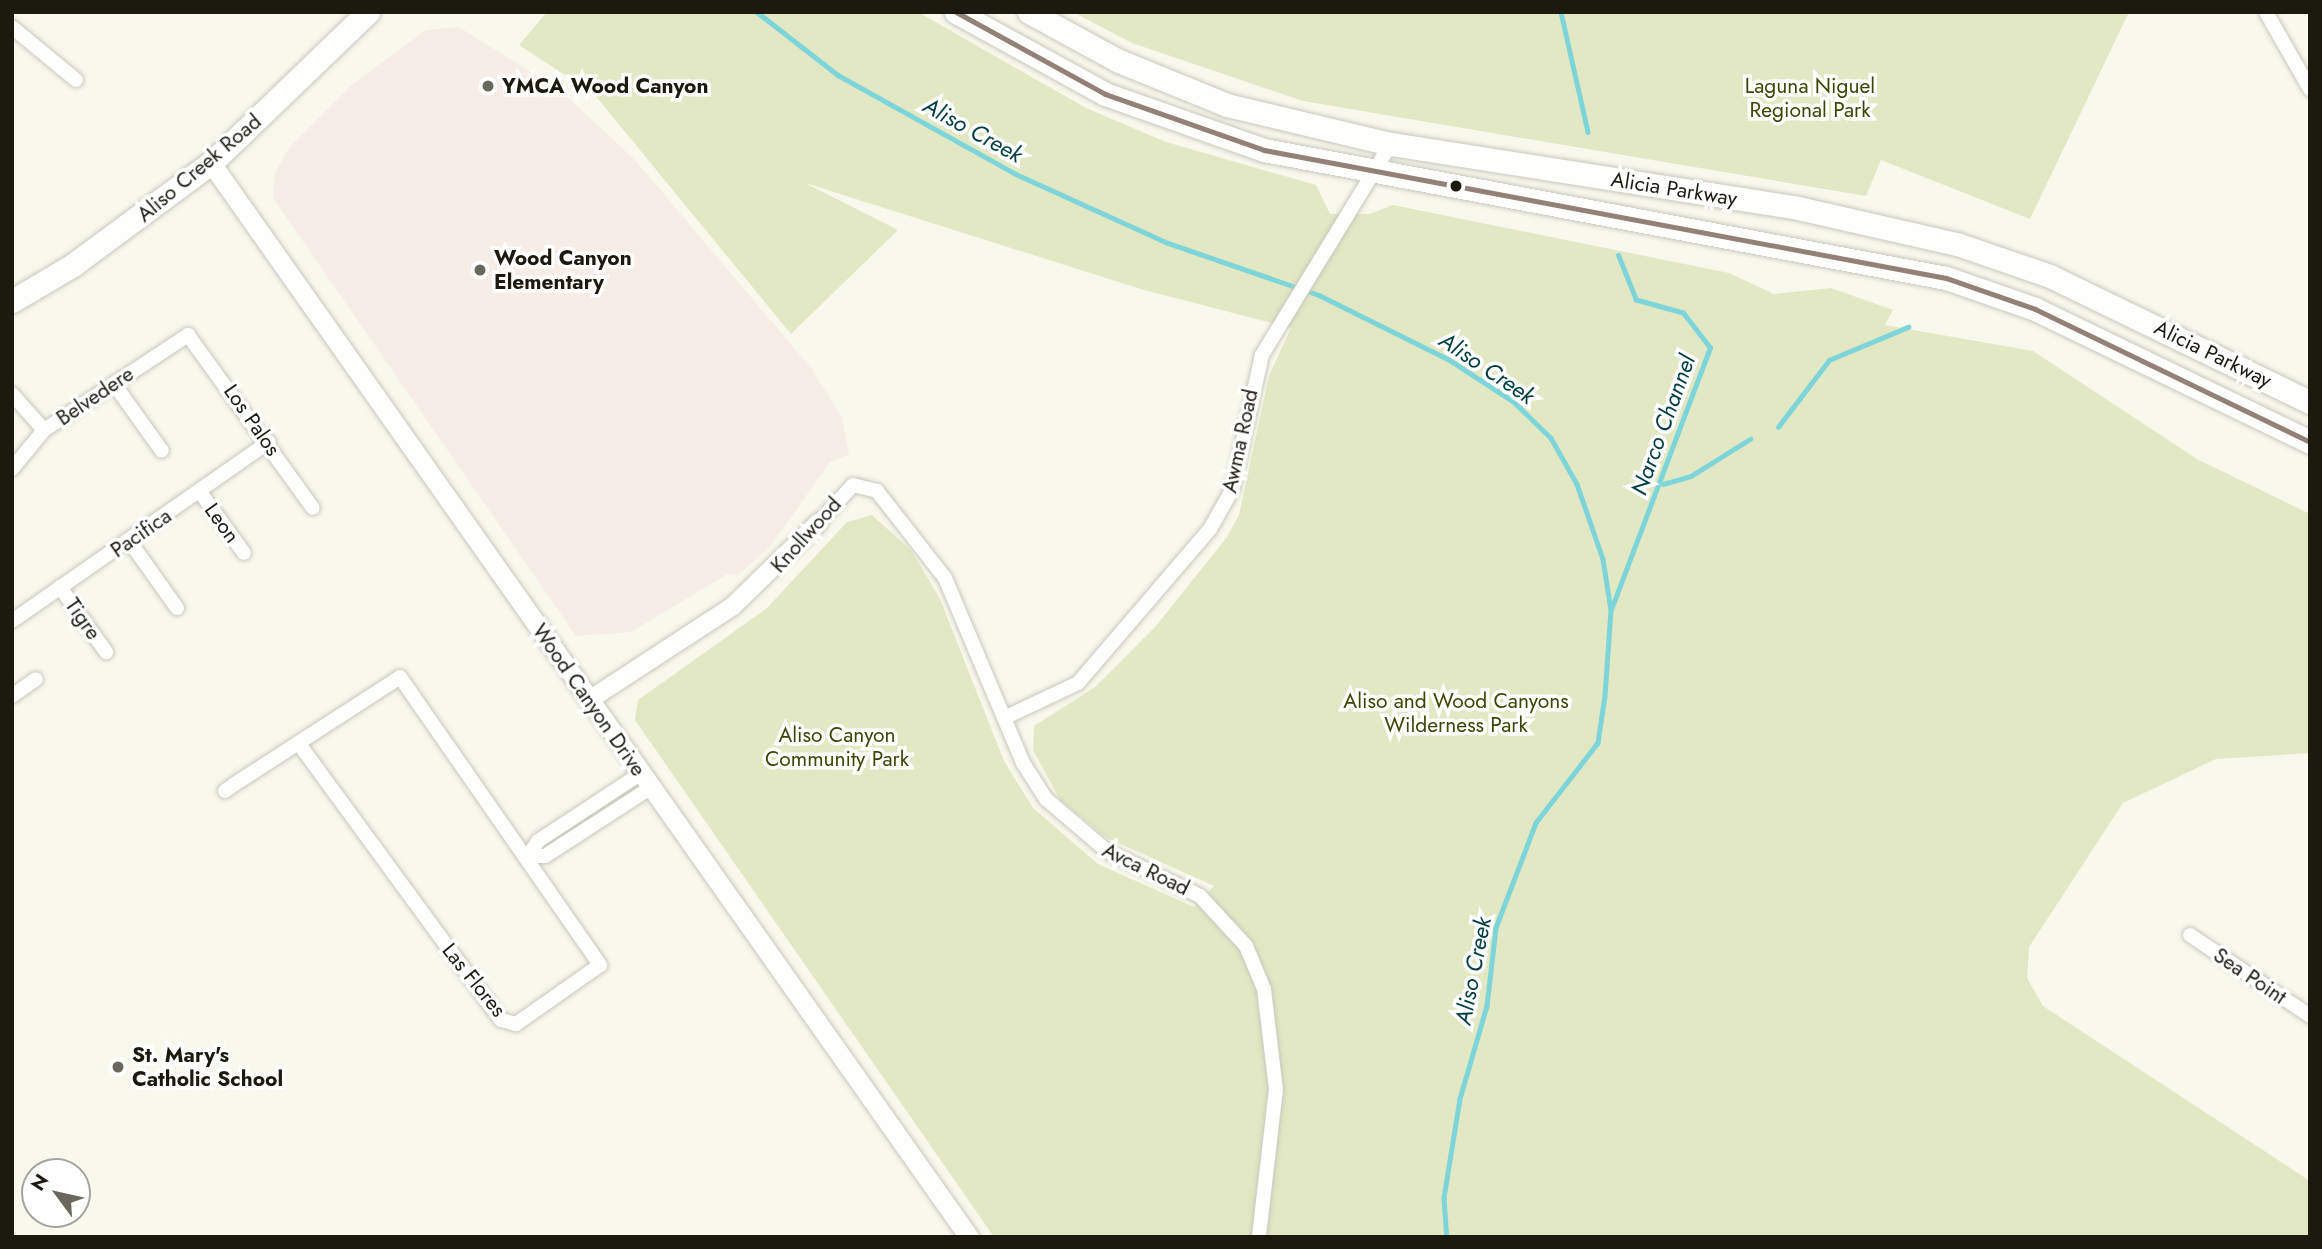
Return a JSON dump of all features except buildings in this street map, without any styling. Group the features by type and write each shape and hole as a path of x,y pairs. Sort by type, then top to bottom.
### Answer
{"main road":[{"name":"Aliso Creek Road","path":"12,300 73,265 211,163 368,12"},
{"name":"Alicia Parkway","path":"956,12 1105,94 1204,132 1373,174 1768,241 1946,278 2035,310 2310,442"},
{"name":"Alicia Parkway","path":"1029,12 1119,61 1227,105 1391,144 1798,208 1957,244 2050,276 2310,402"},
{"name":"Wood Canyon Drive","path":"211,163 969,1237"}],"street":[{"path":"2266,12 2310,89"},
{"path":"12,27 76,80"},
{"name":"Awma Road","path":"1004,718 1078,683 1210,529 1231,490 1254,379 1278,328 1391,144"},
{"name":"Belvedere","path":"12,469 44,430 188,335"},
{"name":"Los Palos","path":"188,335 269,443 313,508"},
{"path":"114,384 162,451"},
{"path":"12,394 44,430"},
{"name":"Pacifica","path":"12,621 130,542 269,443"},
{"name":"Knollwood","path":"589,701 733,606 853,485 877,491 945,578 1004,718"},
{"name":"Leon","path":"200,492 244,553"},
{"path":"130,542 177,608"},
{"name":"Tigre","path":"60,587 106,652"},
{"name":"Las Flores","path":"225,791 298,743 400,677 528,856 600,965 516,1024 501,1020 298,743"},
{"path":"12,696 36,679"},
{"name":"Avca Road","path":"1004,718 1028,773 1058,814 1107,851 1188,887 1246,946 1264,989 1276,1089 1259,1237"},
{"path":"528,856 538,841 645,781"},
{"name":"Sea Point","path":"2190,935 2310,1016"}],"shaded area":[{"path":"459,27 561,91 635,160 811,368 842,417 849,455 830,462 770,547 738,575 728,574 631,632 576,636 273,198 275,173 289,148 354,83 426,30"}],"green space":[{"path":"547,12 918,12 1086,108 1166,142 1316,185 1330,214 1370,214 1393,205 1729,273 1774,294 1831,288 1893,310 1885,325 2033,351 2197,459 2310,514 2310,753 2216,759 2123,803 2029,947 2027,978 2043,1006 2310,1181 2310,1237 994,1237 635,720 638,700 767,608 847,522 872,515 911,550 940,599 1004,761 1033,808 1098,864 1194,907 1214,886 1107,838 1060,800 1033,750 1034,726 1095,687 1156,626 1227,537 1239,515 1269,376 1291,328 1144,290 805,183 898,230 791,334 594,94 519,45"},
{"name":"Laguna Niguel Regional Park","path":"1073,12 2129,12 2030,219 1881,160 1866,196 1303,101 1132,43"}],"waterway":[{"name":"Aliso Creek","path":"757,12 838,75 1016,174 1168,243 1319,295 1448,359 1513,401 1551,438 1577,484 1603,559 1611,610 1605,696 1598,743 1536,823 1496,928 1487,1006 1460,1099 1444,1198 1447,1237"},
{"name":"Narco Channel","path":"1561,12 1588,132"},
{"name":"Narco Channel","path":"1612,607 1710,348 1683,313 1636,300 1618,255"},
{"path":"1778,427 1829,360 1908,327"},
{"path":"1663,484 1691,476 1750,439"}],"transit line":[{"path":"956,12 1105,94 1264,150 1946,278 2035,309 2310,442"}],"place":[{"name":"YMCA Wood Canyon","path":"488,86"},
{"name":"Wood Canyon Elementary","path":"480,270"},
{"name":"St. Mary's Catholic School","path":"118,1067"}],"park label":[{"name":"Aliso and Wood Canyons Wilderness Park","path":"1456,713"},
{"name":"Aliso Canyon Community Park","path":"837,747"}]}
